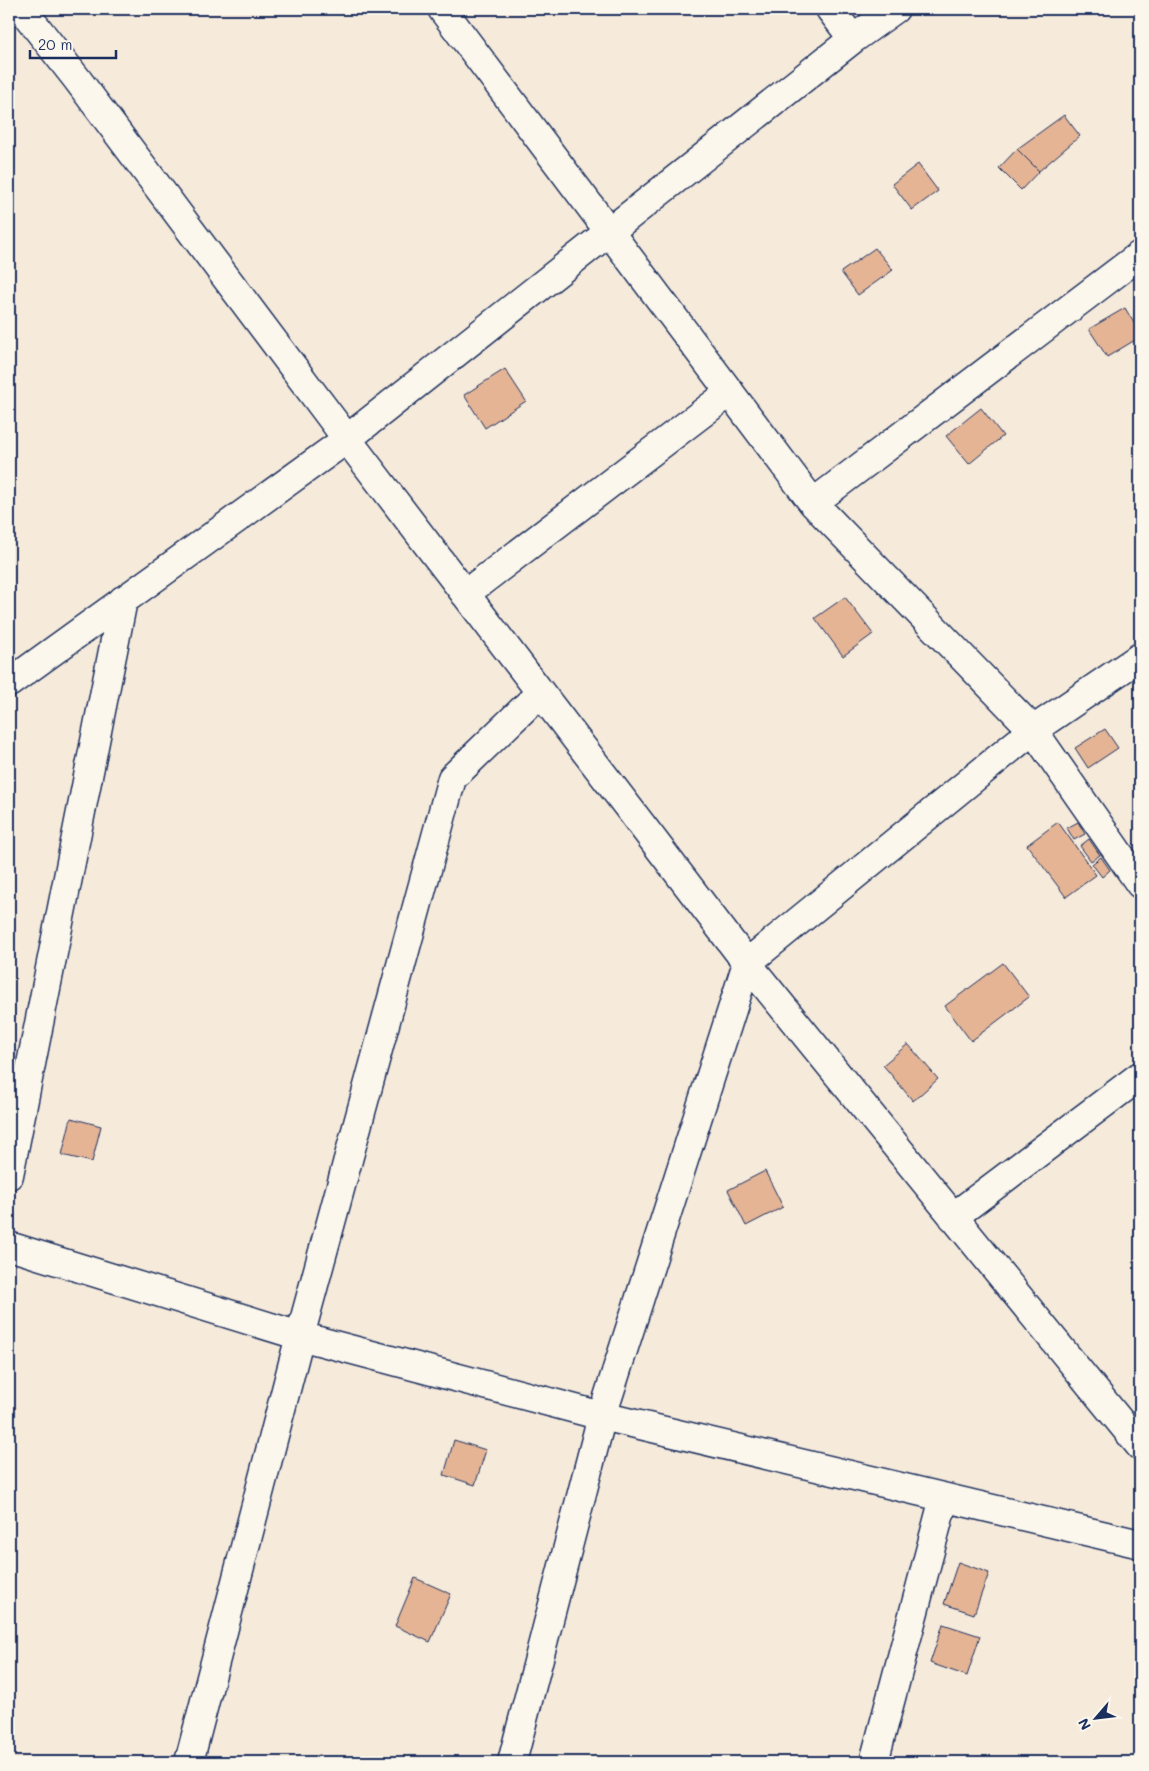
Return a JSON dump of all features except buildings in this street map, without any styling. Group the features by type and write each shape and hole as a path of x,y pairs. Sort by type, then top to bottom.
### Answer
{"street":[{"path":"22,9 747,963 1140,1446"},
{"path":"442,9 813,503 1032,730 1140,884"},
{"path":"830,9 853,39"},
{"path":"9,682 347,438 853,39 895,9"},
{"path":"813,503 1140,255"},
{"path":"465,594 730,392"},
{"path":"9,1176 123,600"},
{"path":"512,1762 602,1416 747,963 1032,730 1140,657"},
{"path":"189,1762 300,1336 452,778 540,693"},
{"path":"953,1217 1140,1076"},
{"path":"9,1246 300,1336 602,1416 1140,1544"},
{"path":"874,1762 944,1498"}]}
